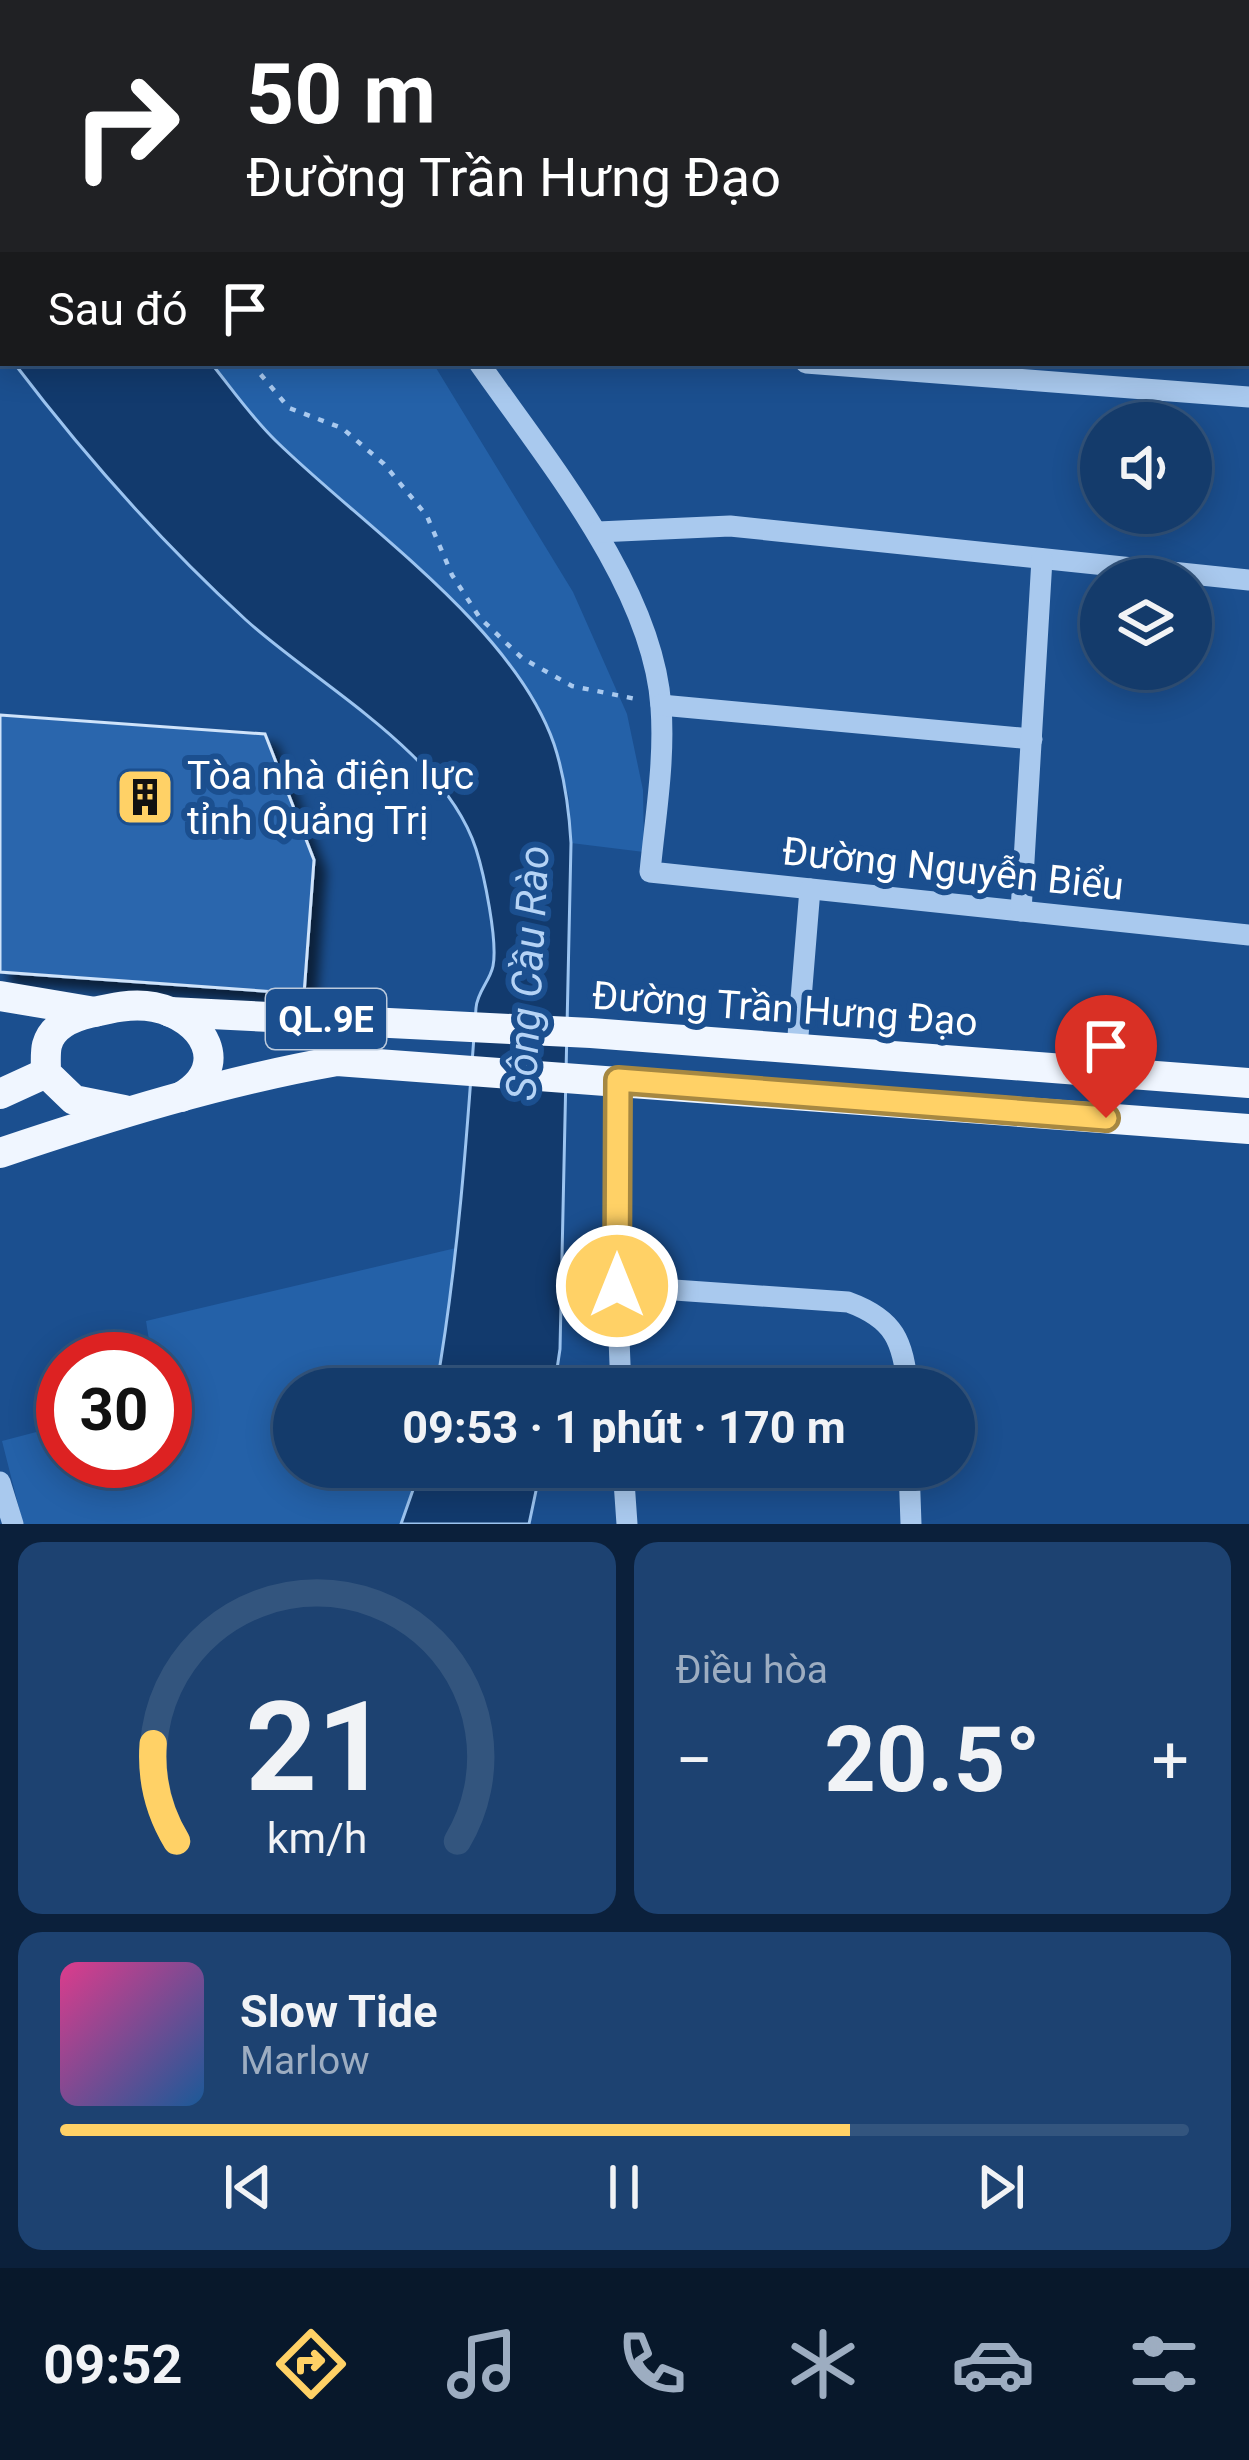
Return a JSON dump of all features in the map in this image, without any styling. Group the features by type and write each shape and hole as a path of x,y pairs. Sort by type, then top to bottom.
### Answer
{"main road":[{"name":"Đường Trần Hưng Đạo","path":"0,996 95,1012 134,1005 170,1012 482,1026 1249,1083"},
{"path":"46,1073 47,1044 53,1033 76,1016 95,1012"},
{"path":"0,1153 176,1100 196,1088 205,1074 208,1047 196,1028 170,1012"},
{"name":"QL.9E","path":"176,1100 337,1060 1249,1130"},
{"path":"0,1066 46,1073 74,1100 94,1107 134,1110"},
{"path":"0,1094 46,1073"}],"street":[{"path":"481,366 598,532 639,620 662,705 1032,739"},
{"path":"845,366 1249,397"},
{"path":"598,532 730,526 1249,580"},
{"path":"1021,911 1042,559"},
{"name":"Đường Nguyễn Biểu","path":"662,705 650,872 1249,935"},
{"path":"797,1048 810,889"},
{"path":"603,1078 619,1368"},
{"path":"617,1286 848,1302 875,1312 898,1340 904,1368"},
{"path":"0,1481 13,1524"},
{"path":"624,1488 627,1524"},
{"path":"910,1488 911,1524"}],"path":[{"path":"254,366 290,407 342,428 384,464 427,515 452,574 480,618 522,658 572,686 662,705"}],"shaded area":[{"path":"213,366 435,366 573,592 627,714 643,790 644,852 571,843 569,798 553,740 513,667 383,538 272,438"},
{"path":"456,1248 439,1368 273,1368 273,1488 414,1488 401,1524 23,1524 2,1441 36,1432 36,1488 192,1488 192,1332 148,1332 146,1321"}],"water":[{"name":"Sông Cầu Rào","path":"16,366 213,366 276,441 471,620 534,701 561,769 571,843 557,1368 440,1368 456,1247 476,1008 494,955 483,874 460,814 409,751 246,620 154,529"},
{"path":"414,1488 537,1488 529,1524 401,1524"}],"building":[{"name":"Tòa nhà điện lực tỉnh Quảng Trị","path":"0,715 265,734 314,860 304,994 0,972"}],"place":[{"name":"Tòa nhà điện lực tỉnh Quảng Trị","path":"145,797"}],"route":[{"path":"617,1286 618,1080 1106,1118"}]}
